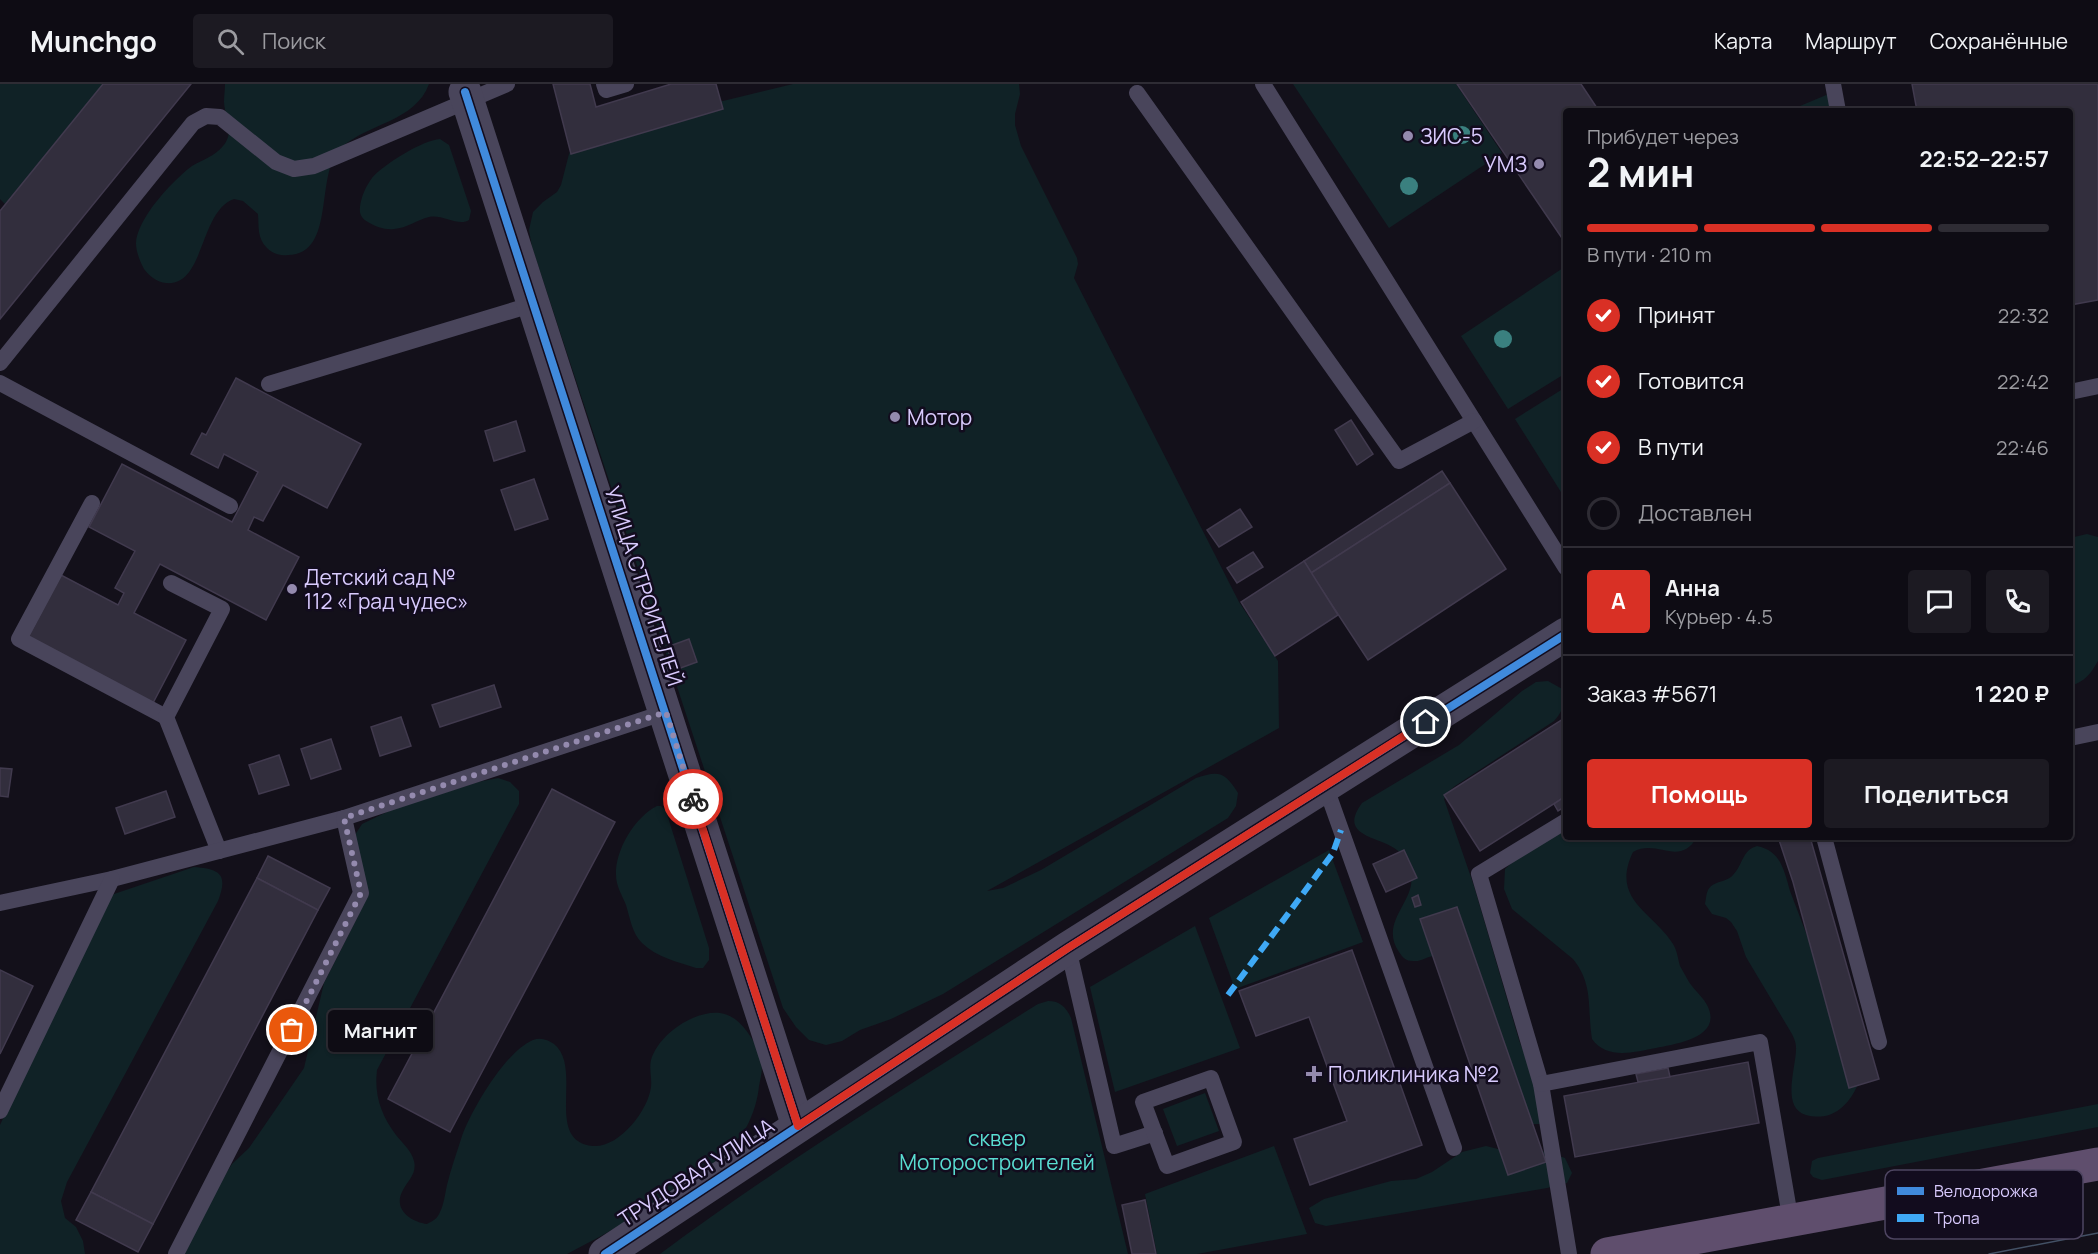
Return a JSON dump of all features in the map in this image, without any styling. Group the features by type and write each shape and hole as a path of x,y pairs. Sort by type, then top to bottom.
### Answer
{"main road":[{"path":"2066,1170 2098,1164"},
{"path":"1607,1254 1885,1204"}],"street":[{"name":"УЛИЦА СТРОИТЕЛЕЙ","path":"465,90 798,1126"},
{"name":"ТРУДОВАЯ УЛИЦА","path":"605,1254 1068,948 1563,636"}],"lane":[{"path":"0,363 193,123 206,116 219,117 276,162 294,169 314,166 465,90 507,84"},
{"path":"604,84 606,90 626,84"},
{"path":"1263,84 1563,563"},
{"path":"1833,84 1837,108"},
{"path":"1137,93 1399,461 1474,421"},
{"path":"269,384 534,304"},
{"path":"0,383 230,506"},
{"path":"2073,391 2098,386"},
{"path":"92,503 19,639 166,717 219,851"},
{"path":"166,717 222,609 171,583"},
{"path":"0,903 111,879 344,818 666,712"},
{"path":"2073,737 2098,732"},
{"path":"1325,785 1454,1148"},
{"path":"176,1254 361,893 344,818"},
{"path":"1563,823 1479,874 1541,1083 1569,1254"},
{"path":"1825,840 1879,1042"},
{"path":"0,1111 111,879"},
{"path":"1068,948 1114,1146 1155,1133"},
{"path":"1541,1083 1760,1042 1791,1222"},
{"path":"1211,1077 1234,1142 1167,1166 1155,1133 1143,1102 1211,1077"}],"green space":[{"path":"0,84 103,84 5,204 0,199"},
{"path":"225,84 429,84 413,107 341,148 333,160 328,175 319,227 313,241 303,251 283,255 269,250 260,236 258,214 243,201 234,199 223,206 214,218 188,273 179,281 166,283 159,281 144,269 138,256 137,236 154,204 166,190 189,168 216,152 227,141 229,130 224,102"},
{"name":"Мотор","path":"793,84 1019,84 1020,94 1015,125 1021,146 1077,258 1078,264 1074,278 1239,602 1278,661 1279,728 987,891 1003,888 1041,870 1204,775 1216,774 1225,777 1238,793 1236,806 1228,818 943,994 891,1019 860,1030 842,1041 826,1045 809,1040 796,1027 783,1008 532,247 529,230 533,212 557,192 561,185 569,154 574,145 604,130"},
{"path":"1293,84 1456,84 1502,153 1389,228"},
{"path":"1831,93 1834,108 1797,108"},
{"path":"440,139 449,145 471,211 469,220 460,222 429,217 403,227 384,229 364,219 360,212 361,203 372,178 404,154"},
{"path":"1563,268 1563,375 1508,409 1461,336"},
{"path":"1563,389 1563,495 1515,419"},
{"path":"2087,534 2098,537 2098,661 2087,677 2073,685 2073,537"},
{"path":"1548,681 1563,689 1563,707 1557,718 1455,786 1444,799 1474,886 1519,1040 1532,1074 1545,1124 1523,1124 1435,956 1411,961 1399,952 1394,940 1393,929 1410,890 1411,880 1404,859 1397,850 1389,845 1363,834 1354,823 1362,803 1459,745 1522,691 1536,682"},
{"path":"498,778 510,782 519,791 519,804 377,1070 378,1096 383,1112 396,1135 409,1150 415,1166 400,1197 402,1209 409,1217 421,1223 427,1224 438,1216 462,1136 473,1111 491,1082 512,1056 522,1046 536,1039 544,1039 554,1044 562,1055 566,1069 567,1118 570,1131 578,1141 593,1146 603,1145 622,1135 644,1107 651,1087 651,1060 669,1033 699,1016 710,1013 727,1015 748,1032 758,1050 762,1064 758,1095 749,1122 737,1140 694,1178 639,1214 567,1254 185,1254 215,1190 232,1164 249,1148 304,1068 324,983 359,914 355,835 362,824 391,810 478,782"},
{"path":"657,806 661,806 666,811 709,948 709,960 703,968 696,968 668,958 642,943 634,930 617,883 619,855 628,835 641,818"},
{"path":"1563,830 1563,840 1695,840 1690,846 1675,852 1651,848 1633,852 1627,868 1627,882 1630,894 1637,904 1673,944 1680,966 1708,1007 1711,1017 1702,1033 1684,1041 1630,1052 1613,1052 1598,1046 1592,1039 1587,988 1580,969 1573,959 1512,909 1504,889 1505,869 1520,855"},
{"path":"1757,846 1771,852 1780,862 1861,1077 1849,1100 1829,1115 1806,1115 1798,1111 1792,1095 1796,1055 1793,1037 1746,957 1737,931 1726,918 1712,914 1705,904 1707,892 1711,887 1730,878 1745,854"},
{"path":"1329,850 1363,942 1235,989 1209,918"},
{"path":"194,867 211,870 220,875 222,885 218,901 67,1182 61,1201 65,1218 76,1227 83,1241 85,1254 0,1254 0,1125 102,908 114,894"},
{"path":"1195,926 1240,1048 1115,1092 1090,987"},
{"name":"сквер Моторостроителей","path":"1048,1001 1062,1005 1071,1018 1128,1254 660,1254 752,1188 846,1125 1038,1004"},
{"path":"1205,1093 1219,1131 1177,1146 1163,1109"},
{"path":"2098,1104 2098,1127 1822,1180 1813,1177 1810,1173 1812,1161 1818,1158"},
{"path":"1274,1146 1307,1234 1197,1254 1157,1254 1145,1194"},
{"path":"1486,1146 1514,1153 1546,1151 1565,1158 1572,1173 1567,1183 1547,1188 1326,1226 1315,1223 1309,1208 1324,1199 1391,1181 1416,1179 1432,1172 1462,1152"}],"building":[{"path":"103,84 191,84 0,319 0,211"},
{"path":"553,84 590,84 596,107 671,84 716,84 723,109 571,154"},
{"name":"УМЗ","path":"1457,84 1581,84 1597,108 1563,108 1563,240"},
{"path":"1912,84 2098,84 2098,300 2073,304 2073,108 1916,108"},
{"path":"236,378 361,444 327,508 283,485 263,521 254,517 248,530 299,557 266,620 160,564 134,613 186,640 153,703 28,637 61,575 118,605 124,593 115,588 135,551 89,527 122,464 232,522 258,472 224,454 218,468 191,454 202,433 206,435"},
{"path":"1351,420 1373,454 1357,465 1335,430"},
{"path":"516,421 525,451 494,461 485,431"},
{"path":"1442,471 1450,483 1311,573 1304,561"},
{"path":"534,479 548,519 515,530 501,490"},
{"path":"1450,483 1506,569 1368,660 1311,573"},
{"path":"1240,509 1252,527 1219,547 1207,530"},
{"path":"1253,552 1263,567 1237,583 1227,568"},
{"path":"1304,561 1338,615 1275,656 1241,602"},
{"path":"689,639 697,662 675,670 667,647"},
{"path":"494,685 501,707 440,727 432,705"},
{"path":"401,717 411,746 380,756 371,727"},
{"path":"1563,719 1563,798 1480,851 1444,795"},
{"path":"331,739 341,769 311,779 301,749"},
{"path":"279,755 289,785 259,794 249,765"},
{"path":"0,768 12,769 8,797 0,796"},
{"path":"552,789 615,822 450,1132 388,1099"},
{"path":"166,791 175,817 125,834 116,808"},
{"path":"1563,798 1563,808 1558,811 1554,804"},
{"path":"1779,840 1811,840 1879,1079 1849,1088 1793,882"},
{"path":"1404,850 1417,878 1386,892 1373,864"},
{"path":"268,856 330,888 318,910 257,878"},
{"path":"257,878 318,910 153,1224 91,1192"},
{"path":"1418,895 1421,905 1415,907 1412,898"},
{"path":"1457,907 1546,1162 1508,1175 1420,919"},
{"path":"1352,950 1422,1145 1310,1185 1294,1139 1347,1121 1309,1017 1256,1036 1239,991"},
{"path":"0,970 33,986 0,1054"},
{"path":"1748,1062 1759,1123 1575,1157 1564,1096"},
{"path":"1668,1068 1670,1077 1638,1082 1636,1074"},
{"path":"91,1192 153,1224 138,1252 76,1220"},
{"path":"1145,1200 1156,1254 1132,1254 1122,1205"}],"tram line":[{"path":"2083,1236 2098,1233"},
{"path":"1989,1254 2067,1239"},
{"path":"2091,1254 2098,1253"}],"marked path":[{"path":"1228,995 1333,853 1341,830"}],"cycle path":[{"path":"465,92 798,1126"},
{"path":"605,1254 1068,948 1563,636"}],"way so far":[{"path":"292,1030 361,893 344,818 666,712 693,799"}],"place":[{"name":"ЗИС-5","path":"1408,136"},
{"name":"УМЗ","path":"1539,164"},
{"name":"Мотор","path":"895,417"},
{"name":"Детский сад № 112 «Град чудес»","path":"292,589"},
{"name":"Магнит","path":"292,1030"},
{"name":"Поликлиника №2","path":"1314,1074"}],"route":[{"path":"693,799 798,1126 1068,948 1426,722"}]}
